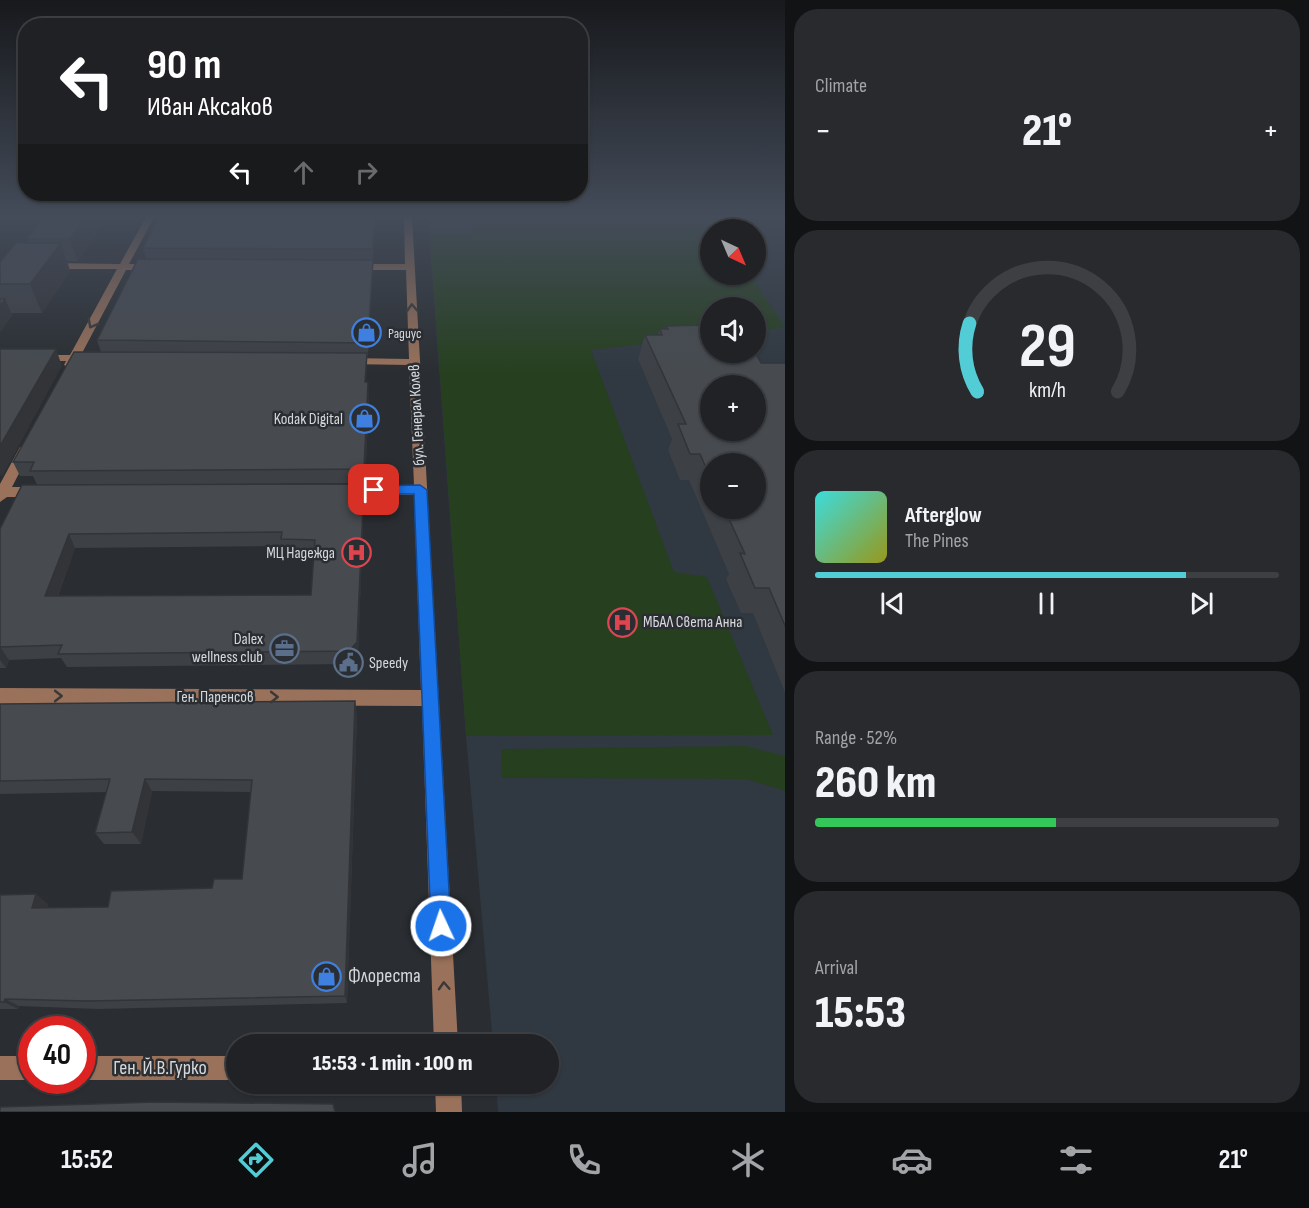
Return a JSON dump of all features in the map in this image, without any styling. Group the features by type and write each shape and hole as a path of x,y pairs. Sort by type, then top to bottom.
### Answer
{"street":[{"path":"63,378 122,269"},
{"name":"бул. Генерал Колев","path":"410,269 446,1034"},
{"path":"0,358 97,358"},
{"path":"332,361 414,362"},
{"path":"1,494 30,440"},
{"path":"325,490 420,490"},
{"path":"1,494 50,492"},
{"name":"Ген. Паренсов","path":"0,696 430,698"},
{"path":"0,1068 18,1068"},
{"name":"Ген. Й.В.Гурко","path":"96,1068 226,1068"},
{"path":"448,1094 449,1112"}],"shaded area":[{"name":"МБАЛ Света Анна","path":"432,269 700,269 700,285 766,285 766,269 785,269 785,1112 498,1112 497,1094 559,1094 559,1034 492,1034 466,736"}],"green space":[{"path":"433,269 700,269 700,285 758,285 765,297 700,297 700,337 591,350 674,572 707,577 773,735 466,736"},
{"path":"766,298 785,327 766,330"},
{"path":"745,746 785,756 785,791 746,779 502,778 501,749"}],"building":[{"path":"0,269 41,269 30,284 0,284"},
{"path":"133,269 372,269 368,343 97,340"},
{"path":"700,325 700,363 785,363 785,626 769,588 755,588 740,553 745,554 729,519 766,519 766,453 690,454 678,424 686,424 645,335 662,335 660,329 668,329 666,326"},
{"path":"0,349 56,349 0,446"},
{"path":"74,352 367,353 364,469 30,471 34,462 13,462"},
{"path":"364,484 357,642 349,651 58,654 62,645 0,647 0,529 22,485","holes":["282,532 281,539 315,540 311,595 45,596 69,534"]},
{"path":"355,701 345,996 87,1001 5,999 4,1002 0,1002 0,895 36,894 32,908 108,907 111,891 212,888 214,879 242,879 252,780 145,779 132,832 95,833 110,779 0,781 0,704"},
{"path":"155,1102 333,1104 335,1112 0,1112 0,1107"}],"place":[{"name":"Радиус","path":"367,333"},
{"name":"Kodak Digital","path":"364,419"},
{"name":"МЦ Надежда","path":"356,553"},
{"name":"МБАЛ Света Анна","path":"622,622"},
{"name":"Dalex wellness club","path":"284,648"},
{"name":"Speedy","path":"348,663"},
{"name":"Флореста","path":"327,976"}],"route":[{"path":"374,490 420,490 441,926"}]}
